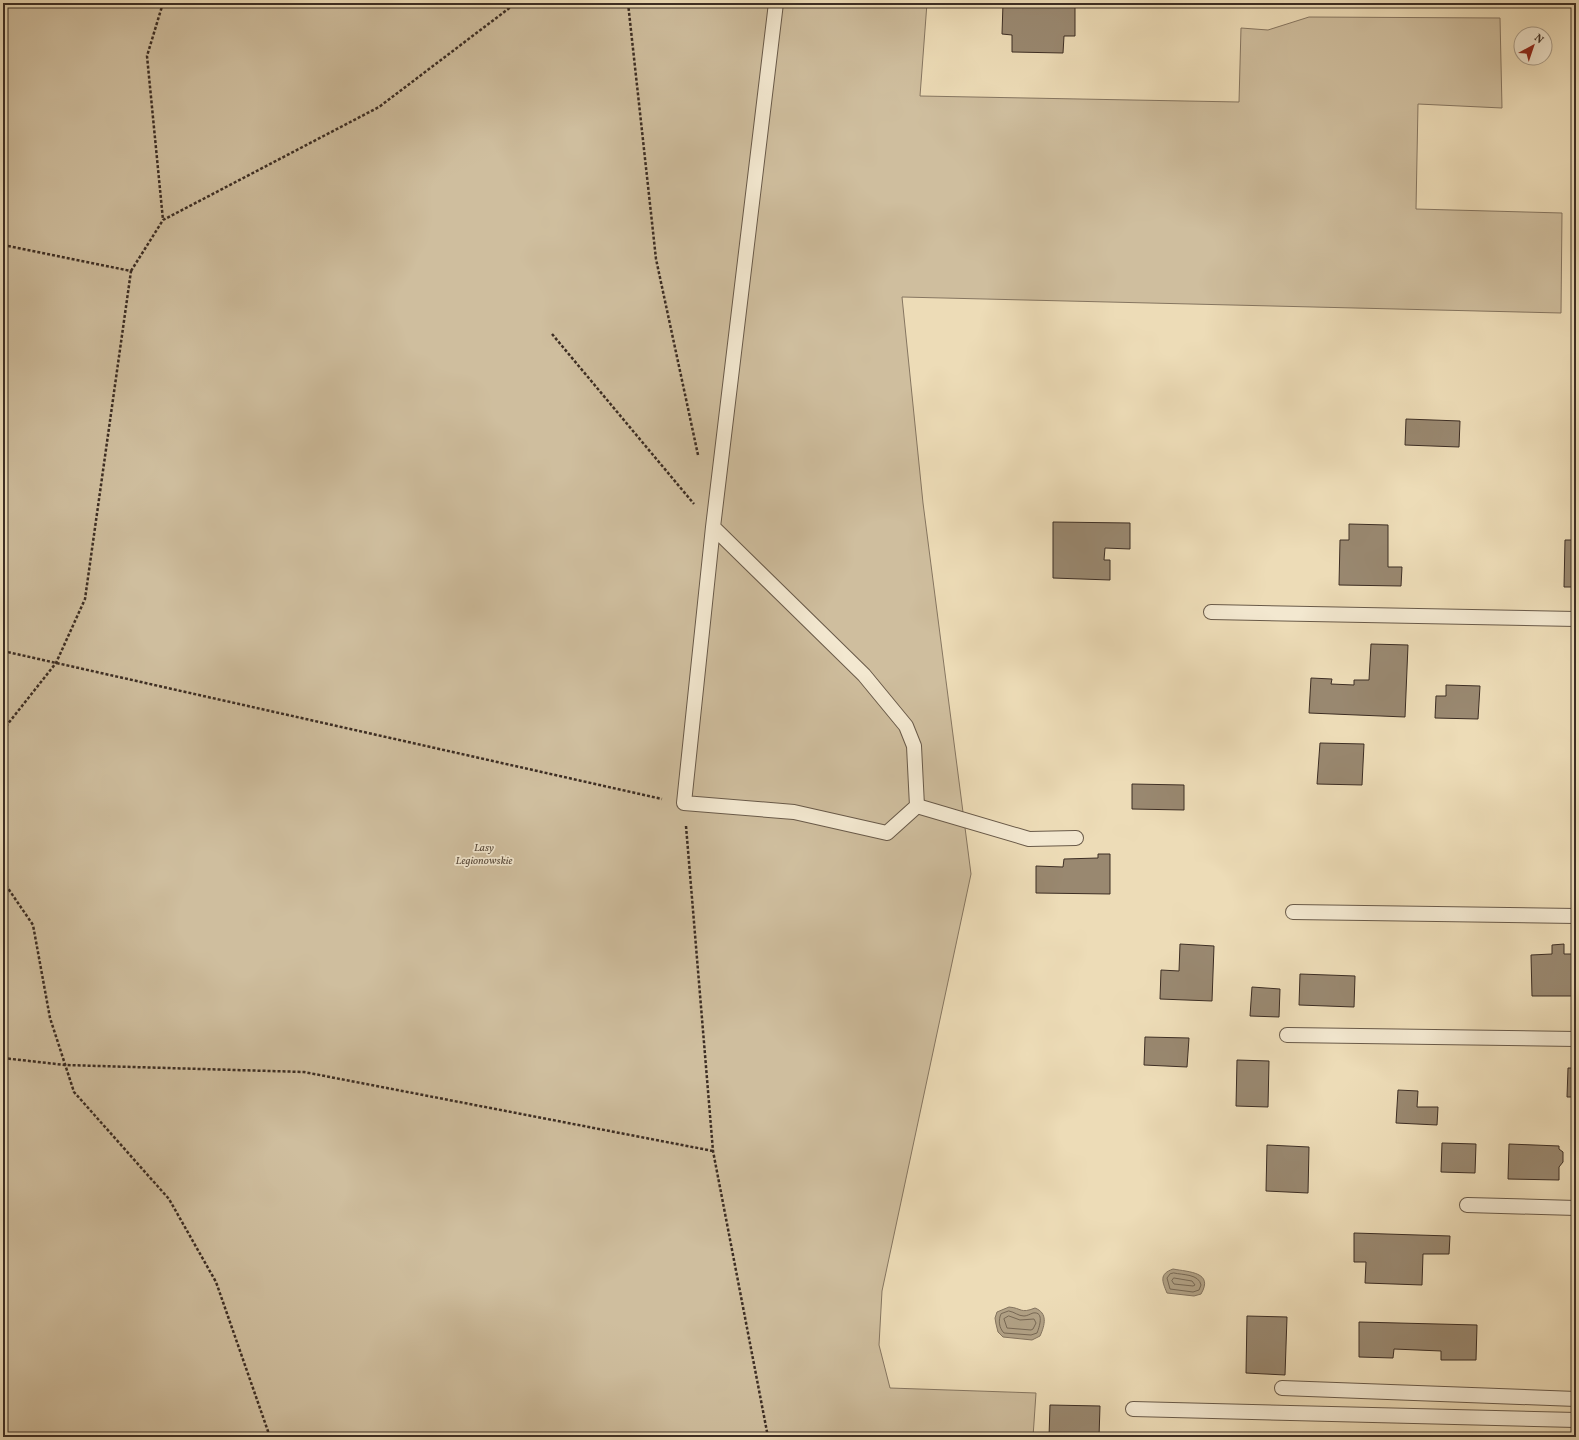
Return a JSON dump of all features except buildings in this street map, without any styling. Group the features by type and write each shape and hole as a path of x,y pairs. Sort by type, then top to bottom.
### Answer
{"lane":[{"path":"776,3 713,528 684,804 794,812 887,833 917,806"},
{"path":"713,528 864,675 906,726 914,746 917,806"},
{"path":"1211,612 1576,619"},
{"path":"917,806 1029,839 1076,838"},
{"path":"1293,912 1576,916"},
{"path":"1287,1035 1576,1039"},
{"path":"1467,1205 1576,1208"},
{"path":"1282,1388 1576,1399"},
{"path":"1133,1409 1576,1420"}],"path":[{"path":"163,3 147,56 163,220"},
{"path":"3,730 56,663 85,599 131,271 163,220 379,107 516,3"},
{"path":"628,3 656,259 699,458"},
{"path":"3,244 131,271"},
{"path":"552,334 713,528"},
{"path":"3,652 684,804 713,1151 768,1437"},
{"path":"3,881 32,925 50,1018 74,1092 169,1199 216,1282 270,1437"},
{"path":"3,1058 65,1065 304,1072 713,1151"}],"green space":[{"name":"Lasy Legionowskie","path":"3,3 927,3 920,96 1239,102 1241,28 1268,30 1309,17 1500,18 1502,108 1418,104 1416,209 1562,213 1561,313 902,297 923,503 971,874 882,1291 879,1345 890,1388 1036,1393 1033,1437 3,1437"}],"water":[{"path":"1173,1269 1192,1272 1202,1277 1204,1287 1201,1294 1194,1296 1167,1293 1163,1278 1165,1273"},
{"path":"1009,1307 1024,1311 1035,1308 1039,1310 1044,1316 1044,1324 1040,1336 1032,1340 1003,1337 998,1332 995,1318 997,1312"}]}
